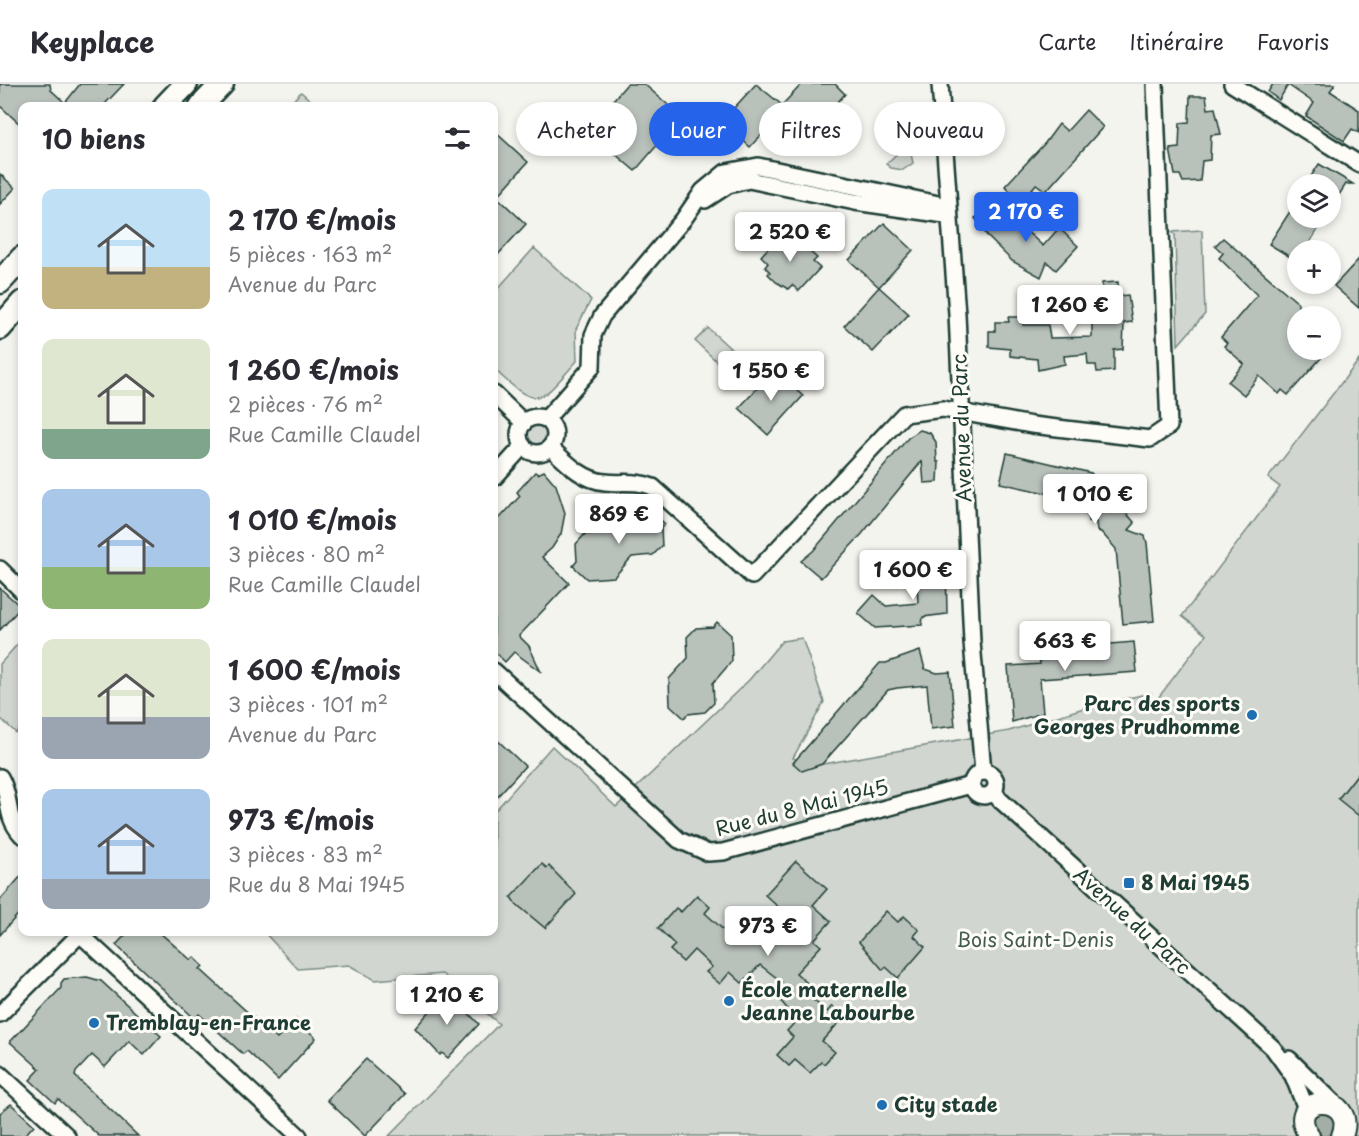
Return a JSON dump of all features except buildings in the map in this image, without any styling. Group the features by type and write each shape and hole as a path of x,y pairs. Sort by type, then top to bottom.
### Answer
{"main road":[{"path":"169,102 186,84"},
{"path":"205,102 222,84"},
{"path":"0,282 18,262"},
{"path":"0,328 18,308"}],"street":[{"name":"Avenue du Parc","path":"940,84 958,335 972,642 982,772"},
{"path":"550,447 573,468 591,478 603,482 643,483 652,487 752,576 904,414 943,410 1032,425 1150,439 1169,426 1155,84"},
{"path":"1232,84 1359,164"},
{"path":"546,419 592,367 593,335 602,315 683,220 703,191 718,176 744,167 758,166 949,211"},
{"path":"498,398 524,423"},
{"path":"536,417 546,419 554,429 554,442 550,447 539,452 523,446 520,437 524,423 536,417"},
{"path":"498,474 523,446"},
{"path":"0,568 18,587"},
{"name":"Rue du 8 Mai 1945","path":"498,675 679,840 708,853 723,852 813,829 971,785"},
{"path":"982,772 994,778 994,791 991,795 980,797 971,785 974,776 982,772"},
{"path":"0,777 8,800 12,824 18,831"},
{"name":"Avenue du Parc","path":"994,791 999,799 1276,1054 1293,1076 1305,1126"},
{"path":"0,1014 78,936"},
{"path":"84,936 299,1136"},
{"name":"Avenue du Parc","path":"1276,1054 1285,1055 1345,1111"},
{"path":"0,1074 67,1136"},
{"path":"1305,1126 1317,1103 1345,1111 1346,1122 1342,1136"}],"green space":[{"path":"301,92 312,102 292,102"},
{"path":"894,156 912,156 913,163 903,170 891,168 886,164"},
{"path":"1202,230 1205,314 1178,345 1175,235 1172,232"},
{"path":"534,248 591,300 576,329 577,361 554,386 538,397 521,392 498,373 498,288"},
{"path":"708,328 742,359 729,373 695,341"},
{"name":"Bois Saint-Denis","path":"1359,360 1359,1136 389,1136 499,1024 442,974 375,980 349,965 298,969 268,936 498,936 498,807 552,746 616,807 749,680 782,641 802,638 824,702 793,758 812,766 1009,731 1084,708 1151,693 1152,706 1206,635 1182,616 1280,487 1268,478"},
{"path":"537,425 544,428 547,435 544,442 537,445 530,442 527,435 530,428"},
{"path":"18,644 18,730 16,733 0,718 0,664"}],"shaded area":[{"path":"1325,1112 1334,1115 1337,1124 1334,1133 1325,1136 1316,1133 1313,1124 1316,1115"}],"place":[{"name":"Parc des sports Georges Prudhomme","path":"1252,715"},
{"name":"8 Mai 1945","path":"1129,883"},
{"name":"École maternelle Jeanne Labourbe","path":"729,1001"},
{"name":"Tremblay-en-France","path":"94,1023"},
{"name":"City stade","path":"882,1105"}]}
